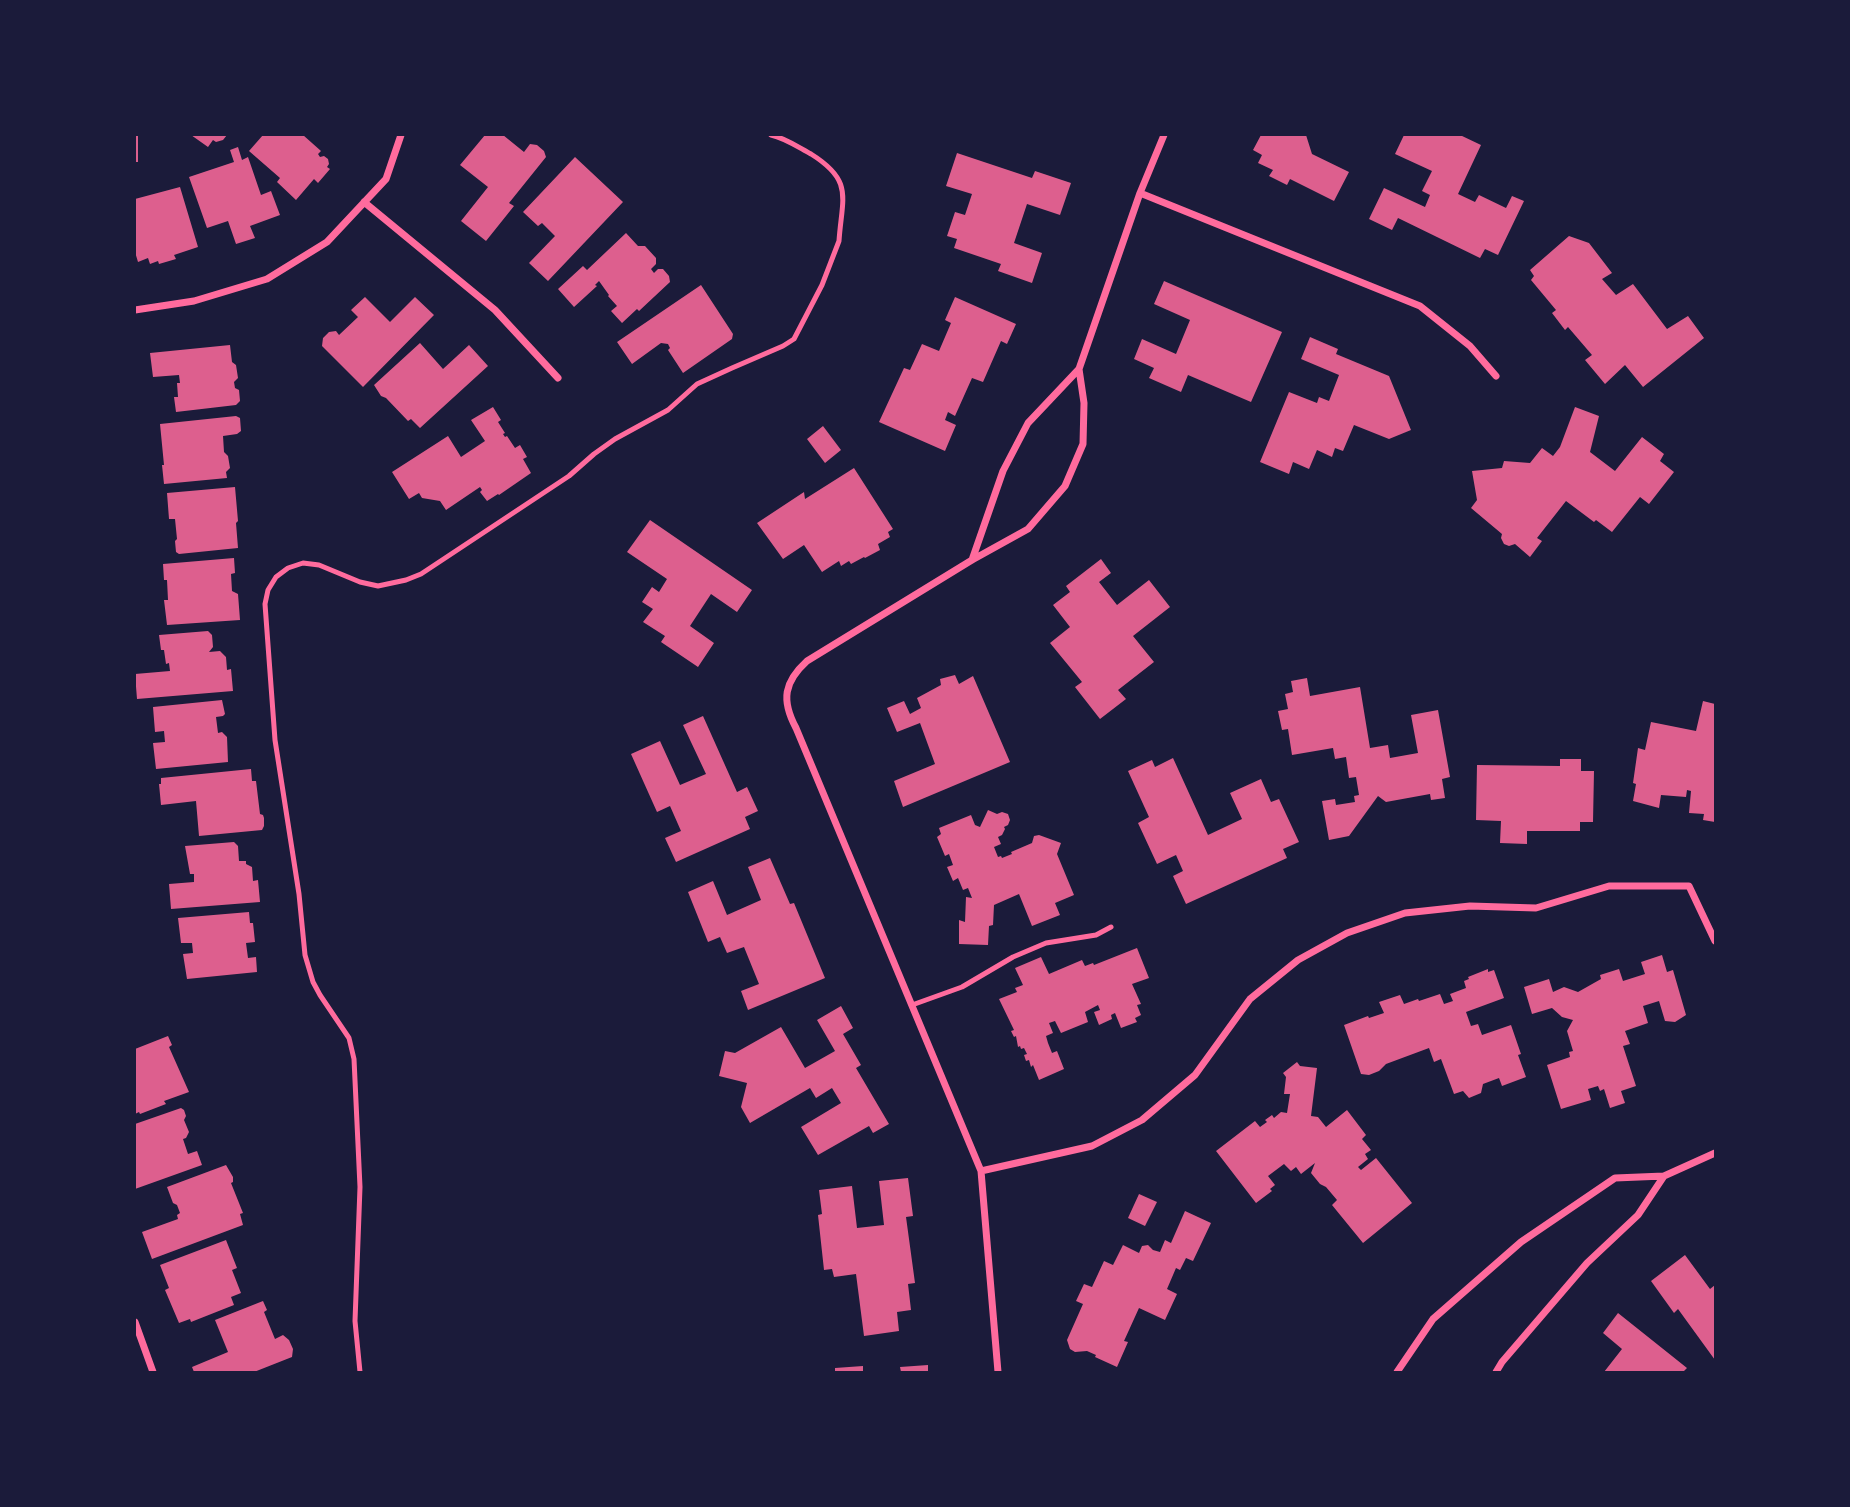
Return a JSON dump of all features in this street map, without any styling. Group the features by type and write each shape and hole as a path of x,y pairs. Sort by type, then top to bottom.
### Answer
{"street":[{"path":"135,310 194,301 267,279 327,242 386,179 401,135"},
{"path":"972,560 1003,471 1028,423 1079,369 1140,193 1164,135"},
{"path":"1140,193 1420,306 1470,345 1496,376"},
{"path":"364,202 495,310 558,378"},
{"path":"998,1372 981,1171 789,714 786,699 792,678 807,661 972,560 1028,529 1065,486 1083,444 1084,403 1079,369"},
{"path":"981,1171 1092,1146 1142,1120 1195,1075 1250,999 1298,960 1347,933 1405,913 1470,906 1536,908 1609,886 1689,887 1715,941"},
{"path":"1397,1372 1433,1319 1521,1242 1615,1178 1664,1176 1715,1153"},
{"path":"1496,1372 1587,1263 1638,1215 1664,1176"},
{"path":"135,1322 153,1372"}],"lane":[{"path":"360,1372 355,1321 360,1187 354,1059 349,1038 313,982 305,955 299,894 275,740 264,614 268,590 282,572 303,563 319,565 360,582 378,586 421,574 569,476 615,439 668,410 697,384 794,339 837,249 842,189 840,180 827,165 796,145 771,135"},
{"path":"912,1005 962,987 1013,957 1046,943 1096,935 1111,927"}],"building":[{"path":"135,135 138,135 138,162 135,162"},
{"path":"191,135 227,135 223,140 213,140 208,147"},
{"path":"263,135 303,135 321,151 318,154 320,157 328,159 327,167 330,169 318,183 314,179 296,200 277,182 280,178 249,151"},
{"path":"485,135 503,135 524,152 530,144 537,145 546,157 509,203 514,206 486,241 461,221 488,187 460,165"},
{"path":"1261,135 1306,135 1312,154 1349,172 1334,201 1290,179 1287,185 1269,176 1273,170 1258,163 1262,155 1253,150"},
{"path":"1404,135 1460,135 1481,145 1458,194 1475,202 1479,195 1506,208 1512,196 1524,201 1498,255 1485,249 1480,258 1398,218 1392,230 1369,219 1384,188 1425,207 1430,195 1422,191 1432,171 1395,154"},
{"path":"238,147 242,160 248,157 261,195 271,191 280,215 250,226 255,238 236,244 228,221 207,228 189,177 234,162 230,150"},
{"path":"957,153 1032,178 1035,171 1071,183 1060,215 1027,204 1014,243 1042,253 1032,283 998,271 1001,264 954,248 957,239 947,236 955,212 965,215 972,194 946,186"},
{"path":"575,157 623,202 548,281 529,263 555,236 542,223 538,226 523,212"},
{"path":"180,187 198,247 174,255 176,259 159,264 158,261 150,264 148,258 138,262 135,252 135,199"},
{"path":"626,233 638,246 645,246 656,258 656,264 651,269 654,273 663,269 670,282 622,323 611,311 617,306 599,281 574,307 558,289 583,266 587,270"},
{"path":"1569,236 1589,243 1612,273 1602,279 1616,295 1633,284 1667,329 1688,316 1704,338 1643,387 1625,365 1605,384 1585,360 1592,355 1568,327 1565,330 1552,313 1556,310 1531,280 1534,276 1530,270"},
{"path":"1164,281 1282,332 1251,402 1188,375 1181,392 1149,378 1154,368 1134,359 1142,339 1176,354 1190,320 1154,304"},
{"path":"701,285 733,334 732,339 683,373 668,350 668,344 661,343 632,364 617,342"},
{"path":"365,297 390,322 415,297 434,315 363,387 322,346 323,338 329,332 336,331 339,335 358,317 351,310"},
{"path":"955,297 1016,324 1007,344 1001,341 983,382 972,378 955,416 948,412 945,420 956,425 945,451 879,422 904,368 910,370 922,344 939,351 951,323 945,320"},
{"path":"1310,337 1338,349 1336,354 1389,376 1411,430 1389,439 1354,425 1343,451 1335,448 1332,457 1317,450 1309,469 1293,462 1289,474 1260,462 1289,392 1317,403 1319,397 1329,401 1339,375 1301,359"},
{"path":"420,343 443,369 469,345 488,366 420,428 411,419 408,421 381,396 374,385"},
{"path":"230,345 238,378 234,382 235,388 239,390 240,401 236,405 176,412 174,397 178,397 179,375 153,377 150,353"},
{"path":"493,407 501,420 498,422 505,433 503,434 515,448 520,445 527,457 523,459 531,473 487,501 480,492 480,487 446,510 440,501 422,498 419,493 409,499 392,472 448,436 461,457 485,441 471,420"},
{"path":"1575,407 1599,416 1590,452 1615,471 1642,437 1664,454 1660,461 1674,472 1649,504 1640,497 1612,532 1566,501 1537,538 1542,541 1530,557 1515,544 1504,544 1502,534 1471,508 1477,500 1472,471 1502,468 1504,461 1530,463 1542,448 1553,456 1560,447"},
{"path":"236,416 240,418 241,431 223,436 224,452 228,456 230,468 226,472 227,478 164,484 160,424"},
{"path":"823,426 841,450 825,463 807,439"},
{"path":"854,468 893,529 888,532 890,537 878,544 880,550 851,564 849,561 841,566 839,561 822,572 804,545 783,559 757,523 804,492 805,499"},
{"path":"235,487 238,548 179,554 176,552 175,519 169,519 167,493"},
{"path":"650,520 752,590 737,612 711,594 690,626 714,643 698,667 661,642 665,636 643,622 653,609 642,602 652,587 659,592 667,579 627,552"},
{"path":"234,558 232,591 238,594 240,620 167,625 164,600 168,600 167,580 164,580 163,564"},
{"path":"1101,559 1111,573 1099,582 1117,605 1149,580 1170,607 1133,636 1154,662 1118,690 1126,699 1100,719 1075,687 1082,682 1050,643 1070,627 1053,605 1070,592 1066,586"},
{"path":"208,631 212,635 213,647 209,652 220,651 226,657 227,670 231,669 233,691 137,699 135,674 170,671 164,650 161,650 159,635"},
{"path":"955,675 959,684 973,676 1010,762 903,807 894,781 935,764 920,723 897,732 887,708 904,701 910,714 921,708 917,698 941,685 940,679"},
{"path":"1307,678 1310,696 1360,687 1370,748 1388,745 1390,758 1418,753 1411,715 1438,710 1450,777 1442,779 1445,798 1431,800 1430,794 1386,802 1378,796 1349,836 1329,840 1322,801 1335,799 1336,805 1355,802 1354,796 1359,795 1356,777 1349,778 1346,757 1335,759 1333,748 1292,755 1288,729 1282,730 1278,711 1288,709 1285,694 1293,692 1291,681"},
{"path":"222,700 225,714 216,717 218,733 222,732 227,737 228,762 156,769 153,743 165,742 164,731 155,732 153,707"},
{"path":"1703,701 1715,704 1715,822 1703,820 1704,814 1689,813 1691,791 1687,790 1686,797 1661,795 1659,808 1633,801 1638,748 1645,750 1651,722 1696,731"},
{"path":"703,716 737,792 747,787 758,811 745,817 750,829 676,862 665,838 681,831 670,806 657,812 631,754 660,741 680,785 706,774 683,725"},
{"path":"1173,758 1208,835 1242,819 1230,793 1261,779 1271,802 1279,799 1299,842 1283,849 1287,858 1186,904 1173,876 1183,871 1176,855 1157,864 1138,823 1149,817 1128,771 1152,760 1155,767"},
{"path":"1560,759 1581,759 1581,771 1594,771 1593,822 1580,822 1580,831 1527,831 1527,844 1500,843 1501,821 1476,820 1477,765 1560,766"},
{"path":"251,769 252,781 256,781 260,814 264,818 262,830 199,836 196,801 161,805 161,778"},
{"path":"988,810 997,814 1008,814 1010,820 1002,835 998,837 1001,844 994,847 998,857 1012,854 1011,852 1032,843 1034,836 1039,835 1061,843 1057,854 1074,895 1055,903 1060,915 1032,926 1019,894 994,905 988,945 959,944 959,920 965,922 966,897 972,898 968,888 963,890 958,878 953,881 947,867 953,865 949,854 945,856 937,837 941,834 939,828 971,815 975,825 980,827"},
{"path":"234,842 238,846 239,861 246,861 246,864 252,867 253,881 258,880 260,902 171,909 169,884 194,882 185,846"},
{"path":"770,858 790,904 794,903 825,978 748,1010 741,991 759,984 744,947 727,953 720,937 708,942 688,892 713,881 727,915 761,900 748,867"},
{"path":"249,912 255,942 246,943 248,958 256,957 257,972 187,979 183,954 193,953 192,943 181,943 178,918"},
{"path":"1137,948 1149,978 1132,984 1141,1004 1137,1005 1141,1015 1135,1018 1137,1022 1121,1028 1115,1013 1111,1015 1112,1019 1099,1025 1094,1012 1100,1010 1098,1005 1085,1012 1088,1022 1061,1033 1055,1021 1049,1023 1053,1033 1046,1036 1048,1043 1052,1053 1057,1051 1064,1069 1039,1080 1033,1065 1031,1067 1029,1060 1026,1061 1024,1048 1018,1047 1016,1036 1014,1037 1011,1031 1014,1030 999,999 1017,992 1015,988 1023,985 1015,968 1041,957 1049,974 1082,960 1085,966 1094,965"},
{"path":"1662,955 1667,972 1673,970 1686,1015 1675,1022 1665,1021 1659,1001 1643,1006 1648,1023 1625,1031 1630,1044 1623,1046 1636,1086 1621,1091 1625,1103 1610,1108 1604,1089 1600,1091 1598,1086 1588,1089 1591,1100 1561,1109 1547,1065 1570,1057 1569,1052 1573,1051 1567,1031 1573,1020 1562,1017 1552,1008 1532,1014 1524,987 1549,979 1553,992 1564,987 1578,992 1601,979 1600,975 1619,969 1623,981 1645,974 1641,962"},
{"path":"1488,969 1488,972 1494,970 1504,998 1466,1012 1471,1026 1478,1024 1482,1035 1511,1025 1526,1077 1502,1086 1499,1078 1483,1084 1481,1093 1469,1098 1463,1091 1454,1094 1441,1059 1434,1062 1429,1048 1386,1064 1369,1075 1361,1074 1344,1025 1384,1013 1379,1002 1400,995 1404,1004 1440,994 1444,1004 1453,1001 1450,994 1466,988 1464,981 1469,979 1468,977"},
{"path":"841,1006 853,1028 843,1034 861,1065 856,1068 889,1124 873,1133 869,1126 818,1155 801,1127 841,1103 832,1088 816,1098 810,1088 750,1123 741,1107 747,1083 719,1076 725,1051 735,1053 781,1027 805,1068 835,1051 817,1020"},
{"path":"168,1036 172,1045 169,1047 189,1092 164,1101 166,1104 135,1114 135,1049"},
{"path":"1297,1062 1300,1066 1317,1068 1311,1116 1318,1117 1326,1127 1347,1110 1366,1135 1362,1139 1371,1150 1365,1154 1368,1159 1358,1167 1361,1170 1376,1158 1412,1203 1363,1243 1332,1205 1337,1200 1311,1173 1315,1163 1301,1174 1296,1167 1291,1171 1284,1164 1268,1176 1275,1185 1270,1189 1272,1191 1256,1203 1216,1151 1255,1121 1260,1127 1272,1115 1274,1118 1281,1112 1287,1113 1290,1094 1284,1094 1286,1077 1283,1073"},
{"path":"181,1108 186,1116 184,1120 189,1132 183,1139 188,1154 197,1151 202,1165 135,1189 135,1124"},
{"path":"226,1165 233,1177 231,1183 243,1213 240,1214 243,1225 152,1259 142,1232 178,1219 177,1215 180,1213 167,1187"},
{"path":"908,1178 913,1216 906,1217 915,1283 908,1284 911,1310 897,1312 899,1331 864,1336 856,1274 834,1277 832,1269 824,1270 818,1215 822,1214 819,1190 852,1186 857,1228 884,1225 879,1181"},
{"path":"1139,1194 1157,1202 1145,1226 1128,1218"},
{"path":"1185,1211 1211,1223 1193,1261 1186,1258 1180,1270 1176,1268 1167,1289 1177,1294 1165,1320 1139,1308 1124,1341 1128,1342 1117,1367 1087,1351 1075,1352 1070,1349 1067,1340 1083,1304 1076,1301 1084,1284 1092,1287 1104,1261 1113,1265 1123,1245 1139,1253 1142,1246 1148,1245 1160,1252 1165,1240 1171,1243"},
{"path":"226,1240 237,1268 232,1270 241,1293 231,1297 234,1305 191,1322 190,1319 179,1323 165,1290 169,1288 160,1265"},
{"path":"1685,1255 1710,1289 1715,1285 1715,1360 1678,1309 1674,1313 1651,1281"},
{"path":"263,1301 267,1310 264,1312 275,1339 283,1335 289,1340 293,1349 292,1357 254,1372 194,1372 192,1367 228,1352 215,1320"},
{"path":"1618,1313 1687,1368 1683,1372 1604,1372 1622,1349 1603,1333"},
{"path":"928,1365 928,1372 901,1372 900,1367"},
{"path":"863,1366 863,1372 835,1372 835,1368"}]}
